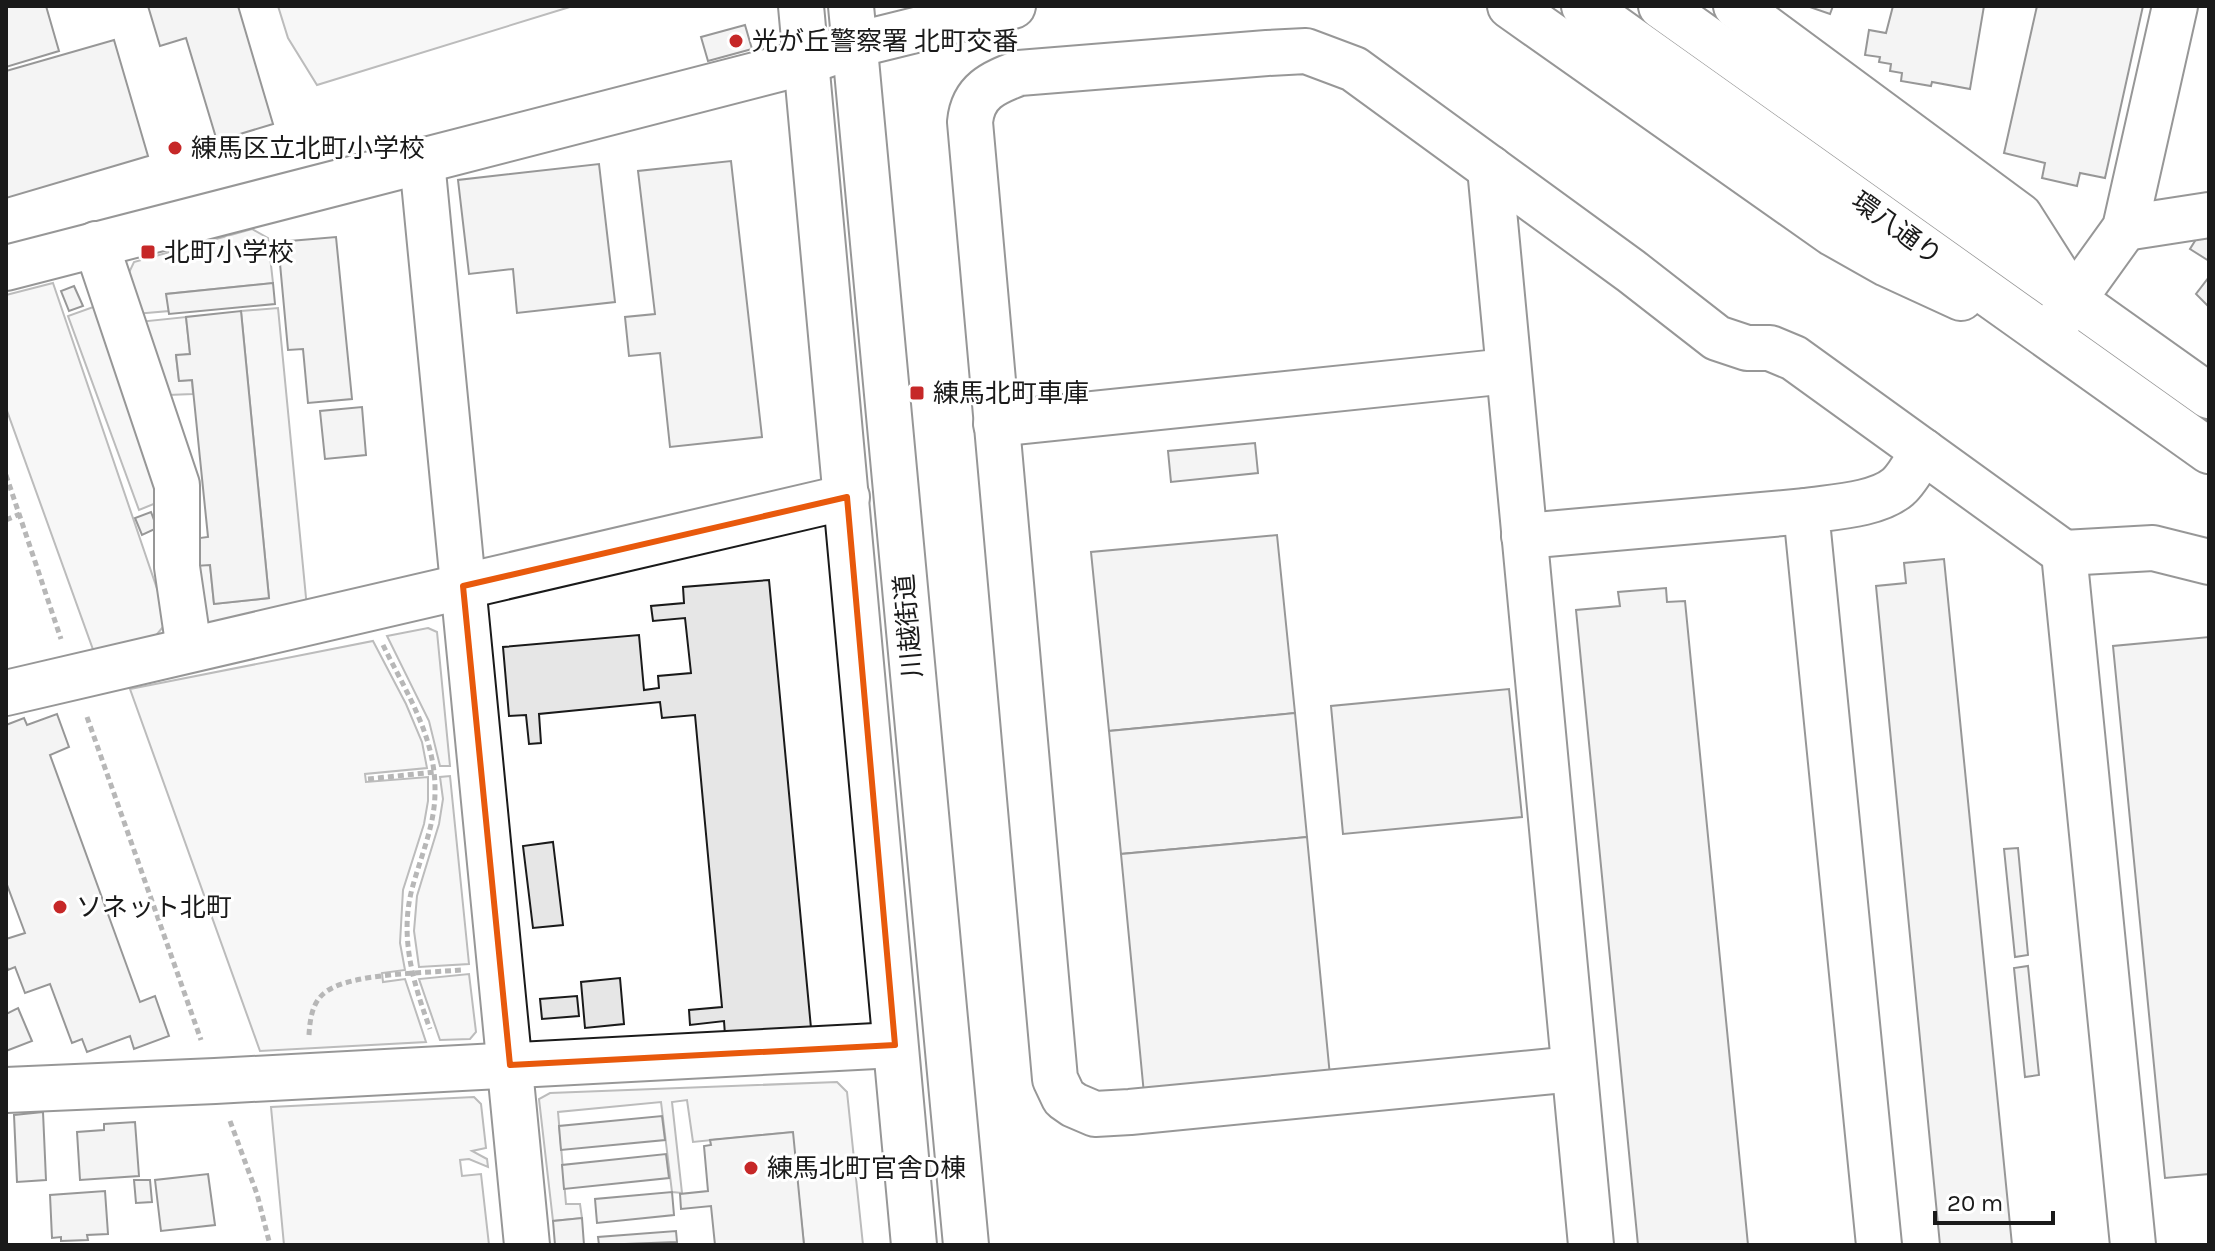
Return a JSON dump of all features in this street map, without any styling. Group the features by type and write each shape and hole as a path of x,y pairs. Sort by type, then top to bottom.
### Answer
{"main road":[{"name":"川越街道","path":"801,6 914,1245"},
{"path":"6,268 806,62 853,25 1013,6"},
{"path":"1510,6 1832,233 1887,264 2047,336 2125,228 2175,6"},
{"name":"環八通り","path":"1584,6 2209,451"},
{"name":"環八通り","path":"1661,6 2209,396"},
{"path":"1736,6 2020,216 2074,301"},
{"name":"川越街道","path":"853,25 966,1245"},
{"path":"1574,1069 1095,1114 1064,1098 1055,1079 970,122 971,106 983,92 1019,73 1306,51 1354,69 1631,271 1717,338 1747,348 1770,348 1794,358 2064,553 2153,548 2209,562"},
{"path":"422,161 527,1245"},
{"path":"1490,168 1591,1245"},
{"path":"2125,228 2209,215"},
{"path":"96,244 177,485 177,567 189,649"},
{"path":"996,424 1508,371"},
{"path":"1524,536 1845,506 1882,496 1898,487 1923,451"},
{"path":"6,693 847,497"},
{"path":"1806,511 1879,1245"},
{"path":"2064,553 2133,1245"},
{"path":"6,1090 895,1045"}],"path":[{"path":"6,475 73,677 257,1194 270,1245"},
{"path":"6,520 20,514"},
{"path":"367,608 422,723 434,772 434,807 408,915 411,974 432,1035 439,1069"},
{"path":"368,779 480,767"},
{"path":"313,1076 310,1021 315,1005 325,992 345,983 501,966"}],"highlighted area":[{"path":"847,497 895,1045 510,1065 463,586"}],"shaded area":[{"path":"278,6 573,6 317,85 288,38"},
{"path":"252,229 268,238 273,283 167,294 169,311 135,314 124,283 134,262"},
{"path":"53,283 168,621 153,639 95,655 6,408 6,295"},
{"path":"96,306 166,499 139,510 68,316"},
{"path":"278,308 307,608 214,630 194,613 192,539 210,565 214,604 269,598 241,311"},
{"path":"186,317 190,354 176,356 179,381 192,380 193,394 168,395 138,322"},
{"path":"428,628 437,632 450,766 440,766 429,721 387,636"},
{"path":"373,641 406,704 422,742 427,768 365,774 366,782 428,777 424,824 403,890 400,943 405,970 382,973 383,982 405,979 426,1042 260,1051 130,689"},
{"path":"450,776 469,964 419,967 414,931 417,896 439,824 443,799 440,777"},
{"path":"469,974 476,1032 470,1039 440,1040 419,979"},
{"path":"837,1082 847,1092 863,1245 804,1245 792,1132 693,1142 687,1100 672,1102 682,1193 672,1192 661,1102 558,1112 566,1204 580,1204 582,1218 553,1221 539,1099 550,1093"},
{"path":"474,1097 481,1104 486,1148 472,1151 487,1159 488,1167 469,1159 460,1160 462,1176 481,1174 489,1245 284,1245 271,1107"}],"building":[{"path":"6,6 46,6 59,51 6,67"},
{"path":"148,6 238,6 273,124 217,141 186,38 160,46"},
{"path":"1807,6 1833,6 1830,14"},
{"path":"1893,6 1984,6 1970,89 1932,82 1931,86 1901,81 1902,73 1890,71 1891,64 1879,62 1880,57 1865,55 1869,30 1886,33"},
{"path":"2037,6 2143,6 2105,178 2080,173 2077,186 2042,178 2045,163 2004,153"},
{"path":"745,25 752,49 708,61 701,37"},
{"path":"114,40 148,156 6,198 6,71"},
{"path":"731,161 762,437 670,447 660,353 629,356 625,317 655,314 638,171"},
{"path":"599,164 615,302 517,313 513,269 469,274 458,180"},
{"path":"2203,228 2209,232 2209,261 2190,249"},
{"path":"336,237 352,399 308,403 303,349 288,350 278,242"},
{"path":"2209,277 2209,307 2196,294"},
{"path":"273,283 275,304 169,314 166,294"},
{"path":"74,286 83,306 69,311 61,291"},
{"path":"241,311 269,598 214,604 210,565 195,566 192,539 208,537 192,380 179,381 176,355 190,354 186,317"},
{"path":"362,407 366,455 325,459 320,411"},
{"path":"1255,443 1258,473 1171,482 1168,451"},
{"path":"151,512 157,528 142,535 135,518"},
{"path":"1277,535 1295,713 1109,731 1091,552"},
{"path":"1944,559 2012,1245 1940,1245 1876,586 1906,583 1904,563"},
{"path":"769,580 811,1028 725,1035 724,1021 690,1025 689,1010 722,1007 695,715 662,718 660,702 539,714 541,743 529,744 526,715 509,716 503,647 639,635 644,690 659,688 658,676 691,673 685,618 653,621 651,606 684,603 683,587"},
{"path":"1666,588 1667,602 1685,601 1748,1245 1638,1245 1576,610 1620,606 1618,592"},
{"path":"2209,637 2209,1174 2165,1178 2113,646"},
{"path":"1509,689 1522,817 1343,834 1331,706"},
{"path":"1295,713 1307,837 1121,854 1109,731"},
{"name":"ソネット北町","path":"57,714 69,747 50,755 140,1002 155,996 169,1036 134,1049 130,1036 87,1052 82,1039 72,1043 50,984 25,993 15,967 8,970 6,964 6,939 25,933 6,882 6,725 24,718 27,725"},
{"path":"1307,837 1330,1076 1144,1094 1121,854"},
{"path":"553,842 563,925 533,928 523,846"},
{"path":"2018,848 2028,955 2015,957 2004,849"},
{"path":"2028,966 2039,1075 2025,1077 2014,968"},
{"path":"620,978 624,1024 585,1028 581,982"},
{"path":"577,996 579,1016 542,1019 540,999"},
{"path":"18,1008 32,1041 6,1051 6,1014"},
{"path":"43,1112 46,1180 17,1182 14,1115"},
{"path":"662,1116 665,1140 561,1150 559,1126"},
{"path":"135,1122 139,1176 80,1180 77,1132 104,1130 104,1124"},
{"name":"練馬北町官舎D棟","path":"793,1132 804,1245 715,1245 711,1206 681,1209 680,1194 708,1191 704,1146 711,1145 710,1140"},
{"path":"666,1154 669,1178 564,1189 562,1165"},
{"path":"208,1174 215,1225 161,1231 155,1180"},
{"path":"134,1180 150,1180 152,1202 136,1203"},
{"path":"105,1191 108,1234 87,1235 88,1240 61,1241 61,1237 52,1238 50,1195"},
{"path":"672,1192 674,1215 597,1223 595,1199"},
{"path":"582,1218 584,1245 555,1245 553,1221"},
{"path":"676,1231 677,1242 599,1245 598,1237"}],"place":[{"name":"光が丘警察署 北町交番","path":"736,41"},
{"name":"練馬区立北町小学校","path":"175,148"},
{"name":"北町小学校","path":"148,252"},
{"name":"練馬北町車庫","path":"917,393"},
{"name":"ソネット北町","path":"60,907"},
{"name":"練馬北町官舎D棟","path":"751,1168"}]}
